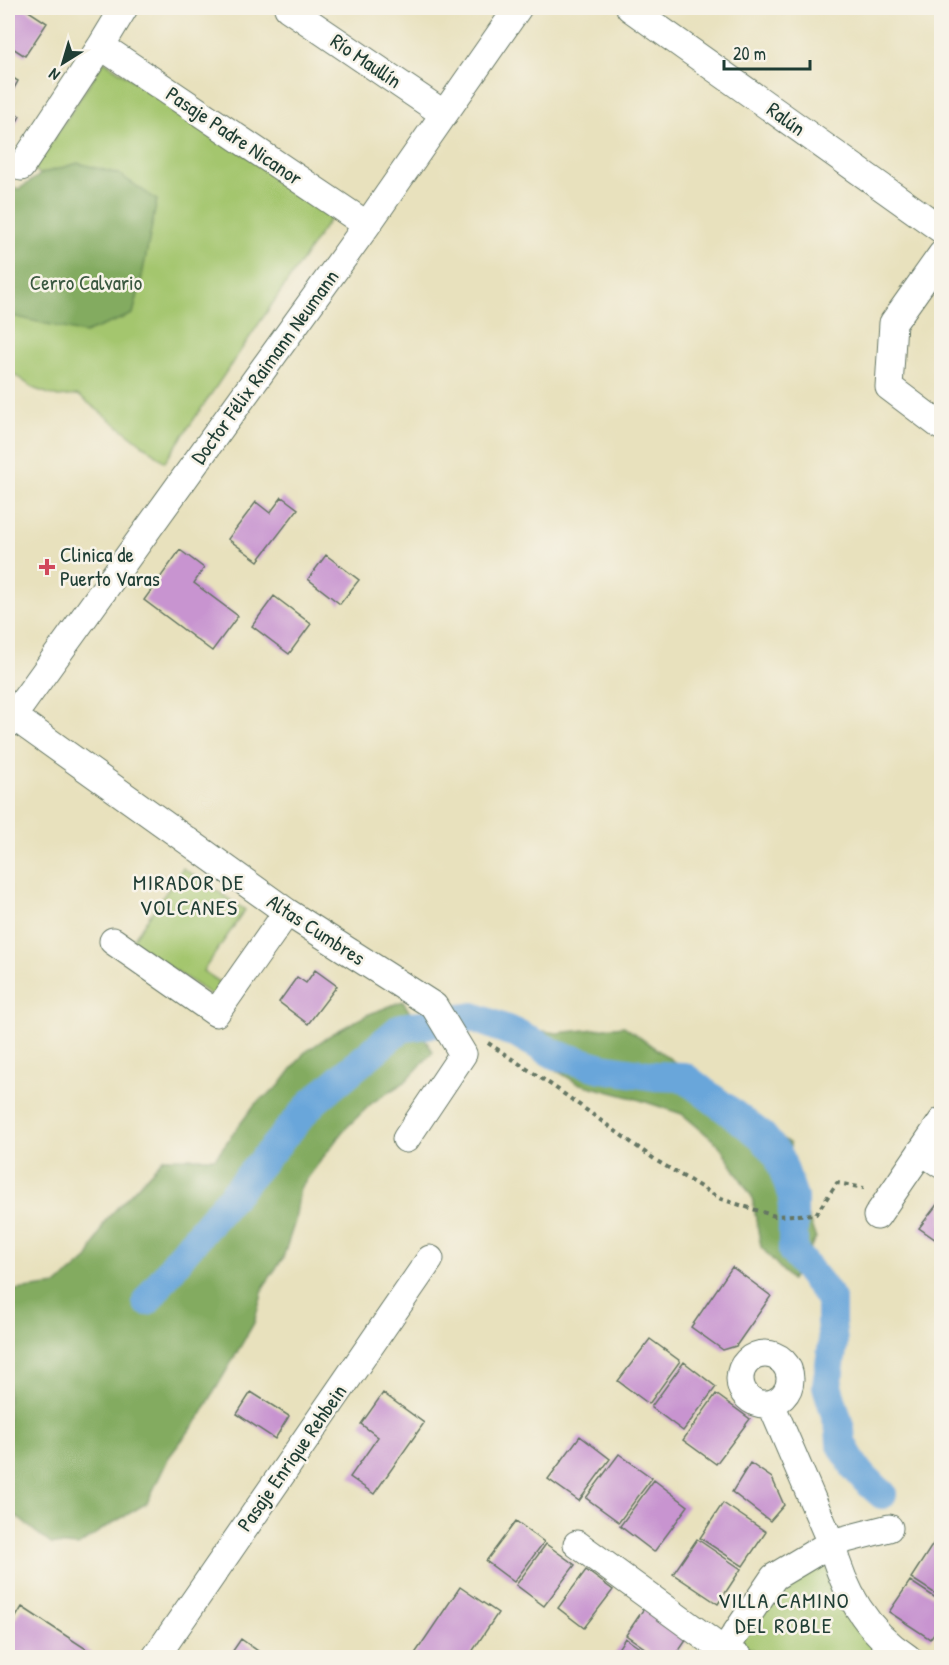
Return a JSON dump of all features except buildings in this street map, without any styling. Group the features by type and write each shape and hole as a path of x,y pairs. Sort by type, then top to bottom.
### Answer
{"street":[{"path":"21,167 124,8"},
{"name":"Río Maullín","path":"288,8 444,114"},
{"name":"Doctor Félix Raimann Neumann","path":"10,719 367,225 518,8"},
{"name":"Ralún","path":"630,8 942,230"},
{"name":"Pasaje Padre Nicanor","path":"101,46 367,225"},
{"path":"942,254 892,323 889,387 942,427"},
{"name":"Altas Cumbres","path":"10,719 287,912 434,1006 463,1054"},
{"path":"113,940 216,1013 287,912"},
{"path":"406,1139 463,1054"},
{"path":"884,1206 931,1158 942,1121"},
{"name":"Pasaje Enrique Rehbein","path":"155,1658 430,1259"},
{"path":"771,1404 831,1543 836,1564 854,1603 870,1626 890,1646 908,1658"},
{"path":"577,1544 728,1655 774,1577 831,1543 889,1528"}],"path":[{"path":"463,1054 488,1043 657,1161 722,1199 775,1216 816,1214 837,1183 870,1189 884,1206"}],"green space":[{"path":"104,61 334,213 165,462 78,395 58,397 35,389 8,370 8,200 73,202 34,169"},
{"name":"Cerro Calvario","path":"78,163 119,174 157,200 133,314 85,333 8,315 8,186 19,189 43,173"},
{"path":"183,868 245,910 203,971 223,984 214,997 132,941"},
{"path":"403,1001 433,1052 405,1082 373,1102 343,1131 300,1188 295,1221 283,1258 264,1286 254,1323 199,1418 169,1457 147,1503 78,1546 51,1544 8,1510 8,1291 57,1285 88,1258 105,1221 164,1158 215,1158 255,1104 279,1086 304,1053 332,1034 367,1015"},
{"path":"624,1026 790,1144 792,1176 816,1238 791,1280 761,1247 752,1197 719,1145 682,1114 577,1083 529,1053 520,1028 557,1033"},
{"name":"VILLA CAMINO DEL ROBLE","path":"829,1552 888,1657 770,1657 734,1643 775,1581"}],"waterway":[{"path":"147,1301 184,1252 313,1102 401,1028 473,1017 520,1035 556,1055 602,1068 655,1076 684,1077 762,1136 779,1157 793,1197 793,1251 831,1299 833,1343 827,1386 840,1429 841,1443 854,1466 882,1494"}],"place":[{"name":"Clinica de Puerto Varas","path":"47,567"}],"district":[{"name":"MIRADOR DE VOLCANES","path":"189,894"},
{"name":"VILLA CAMINO DEL ROBLE","path":"784,1613"}]}
